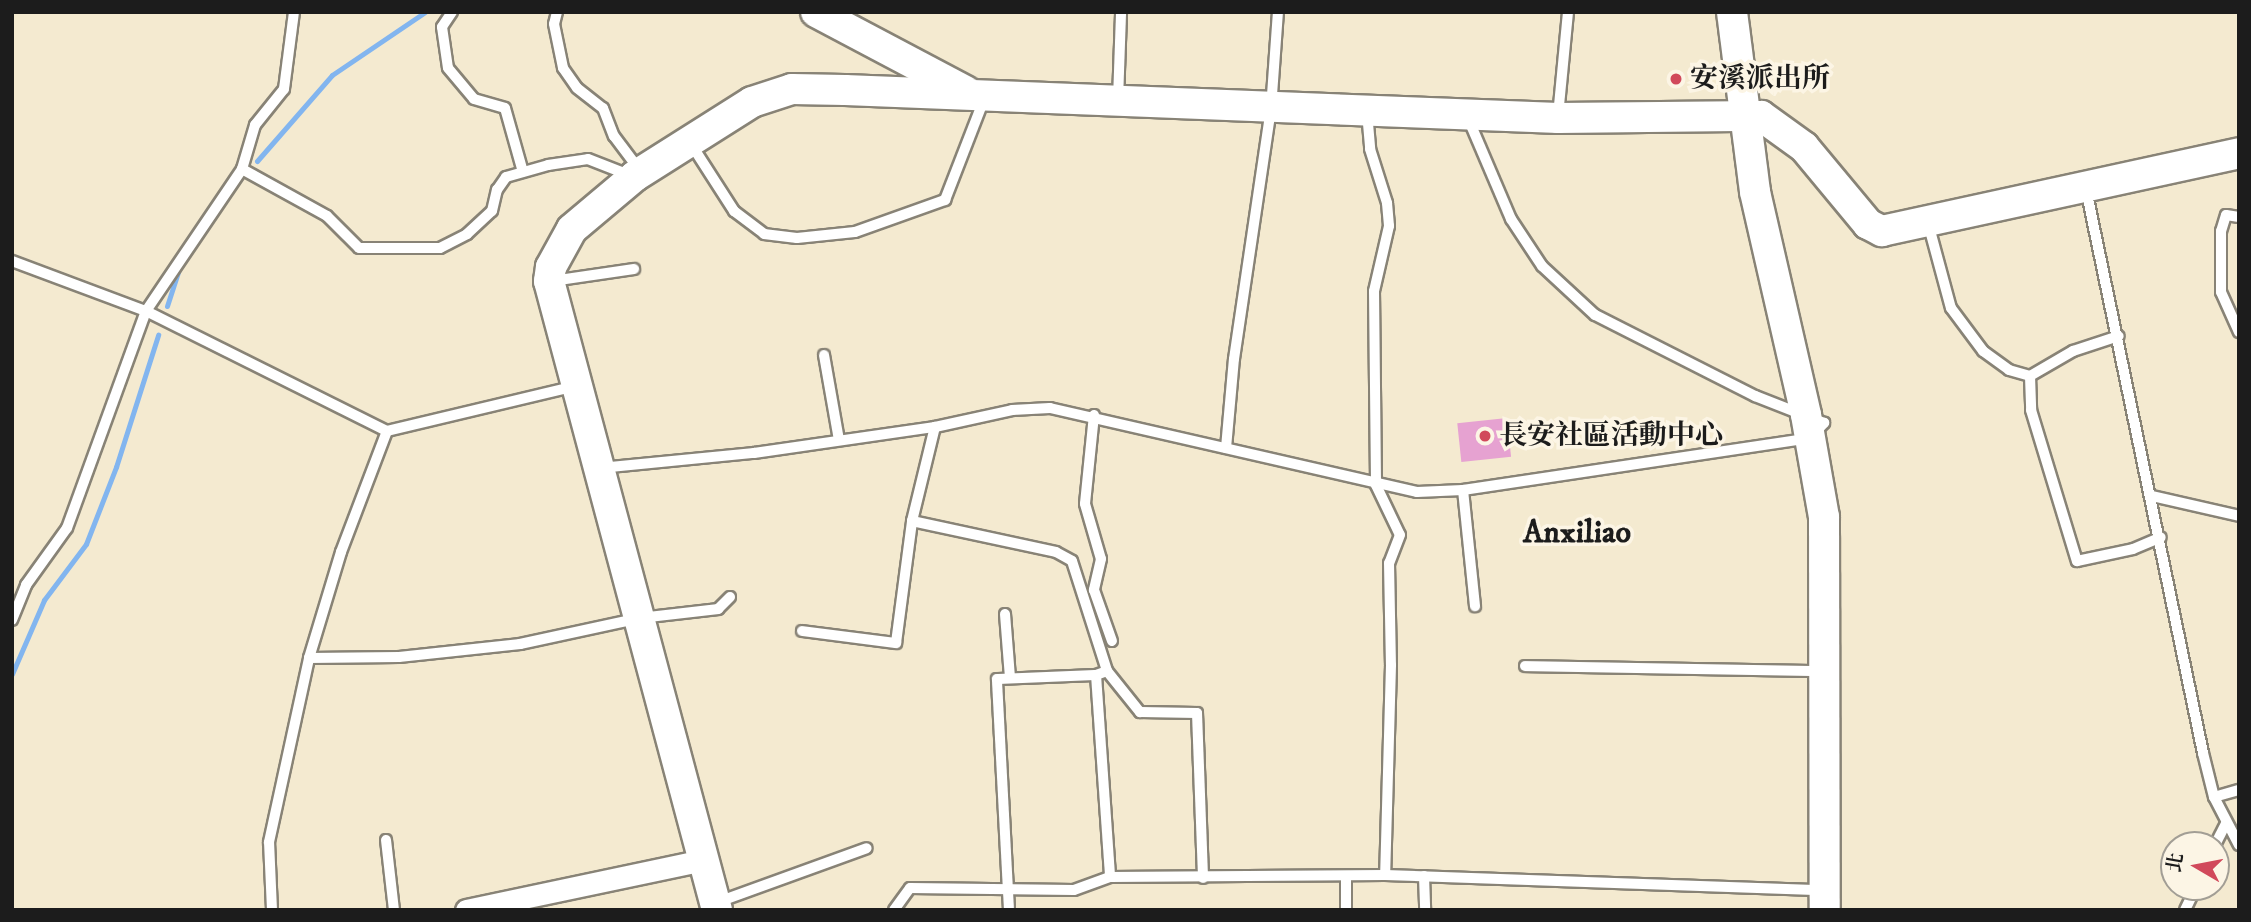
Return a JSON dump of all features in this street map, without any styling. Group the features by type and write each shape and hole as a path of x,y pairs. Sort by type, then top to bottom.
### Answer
{"street":[{"path":"816,12 976,95"},
{"path":"1732,12 1813,426 1824,517 1824,671 1830,903"},
{"path":"1751,12 1751,116"},
{"path":"716,906 549,281 551,267 572,229 638,174 752,102 792,89 1558,118 1751,116 1804,147 1868,224 1882,231 2239,153"},
{"path":"1813,426 1840,517 1830,903"},
{"path":"466,910 704,860"}],"lane":[{"path":"12,620 26,585 67,528 146,311 242,169 255,125 284,89 295,12"},
{"path":"452,12 442,27 448,68 474,99 505,108 523,172"},
{"path":"557,12 557,57 577,88 603,108 614,136 638,174"},
{"path":"1118,100 1121,12"},
{"path":"1226,448 1234,359 1271,109 1278,12"},
{"path":"1558,118 1568,12"},
{"path":"689,142 734,211 764,234 797,238 855,232 945,200 976,95"},
{"path":"1367,110 1370,149 1387,202 1389,226 1374,291 1376,485 1400,535 1389,563 1391,665 1385,875"},
{"path":"1466,113 1511,219 1542,266 1595,315 1813,426"},
{"path":"242,169 327,216 359,248 440,248 478,224 492,211 497,190 506,177 523,172 588,159 638,174"},
{"path":"2086,187 2214,797 2239,845"},
{"path":"2239,216 2226,215 2221,255 2221,292 2239,332"},
{"path":"1928,223 1951,308 1983,351 2009,370 2030,376 2073,351 2119,336"},
{"path":"12,261 146,311 387,431 577,386"},
{"path":"549,281 634,269"},
{"path":"824,355 839,440"},
{"path":"2030,376 2031,410 2077,561 2133,549 2161,537"},
{"path":"597,468 839,440 935,427 1012,410 1050,408 1094,415 1376,485 1417,492 1463,490 1813,426"},
{"path":"1094,415 1085,504 1101,559 1094,590 1112,641"},
{"path":"802,631 896,643 912,522 935,427"},
{"path":"272,910 269,842 309,658 341,552 387,431"},
{"path":"1463,490 1475,606"},
{"path":"2152,496 2239,516"},
{"path":"912,522 1056,552 1072,561 1102,673 1110,877"},
{"path":"309,658 399,657 520,644 640,618 718,609 730,597"},
{"path":"1005,614 1010,678"},
{"path":"1525,666 1824,671"},
{"path":"1009,910 997,679 1102,673 1140,712 1198,713 1203,878"},
{"path":"2214,797 2239,790"},
{"path":"2222,831 2226,823"},
{"path":"386,840 394,910"},
{"path":"716,906 867,848"},
{"path":"894,910 910,888 1074,890 1110,877 1424,876 1830,903"},
{"path":"1424,876 1425,910"},
{"path":"1346,878 1346,910"}],"building":[{"name":"長安社區活動中心","path":"1507,418 1511,457 1461,462 1457,423"}],"waterway":[{"path":"257,161 332,75 425,12"},
{"path":"167,306 180,266"},
{"path":"12,674 44,600 86,544 116,467 158,335"}],"place":[{"name":"安溪派出所","path":"1676,79"},
{"name":"長安社區活動中心","path":"1485,436"}],"district":[{"name":"Anxiliao","path":"1577,533"}]}
